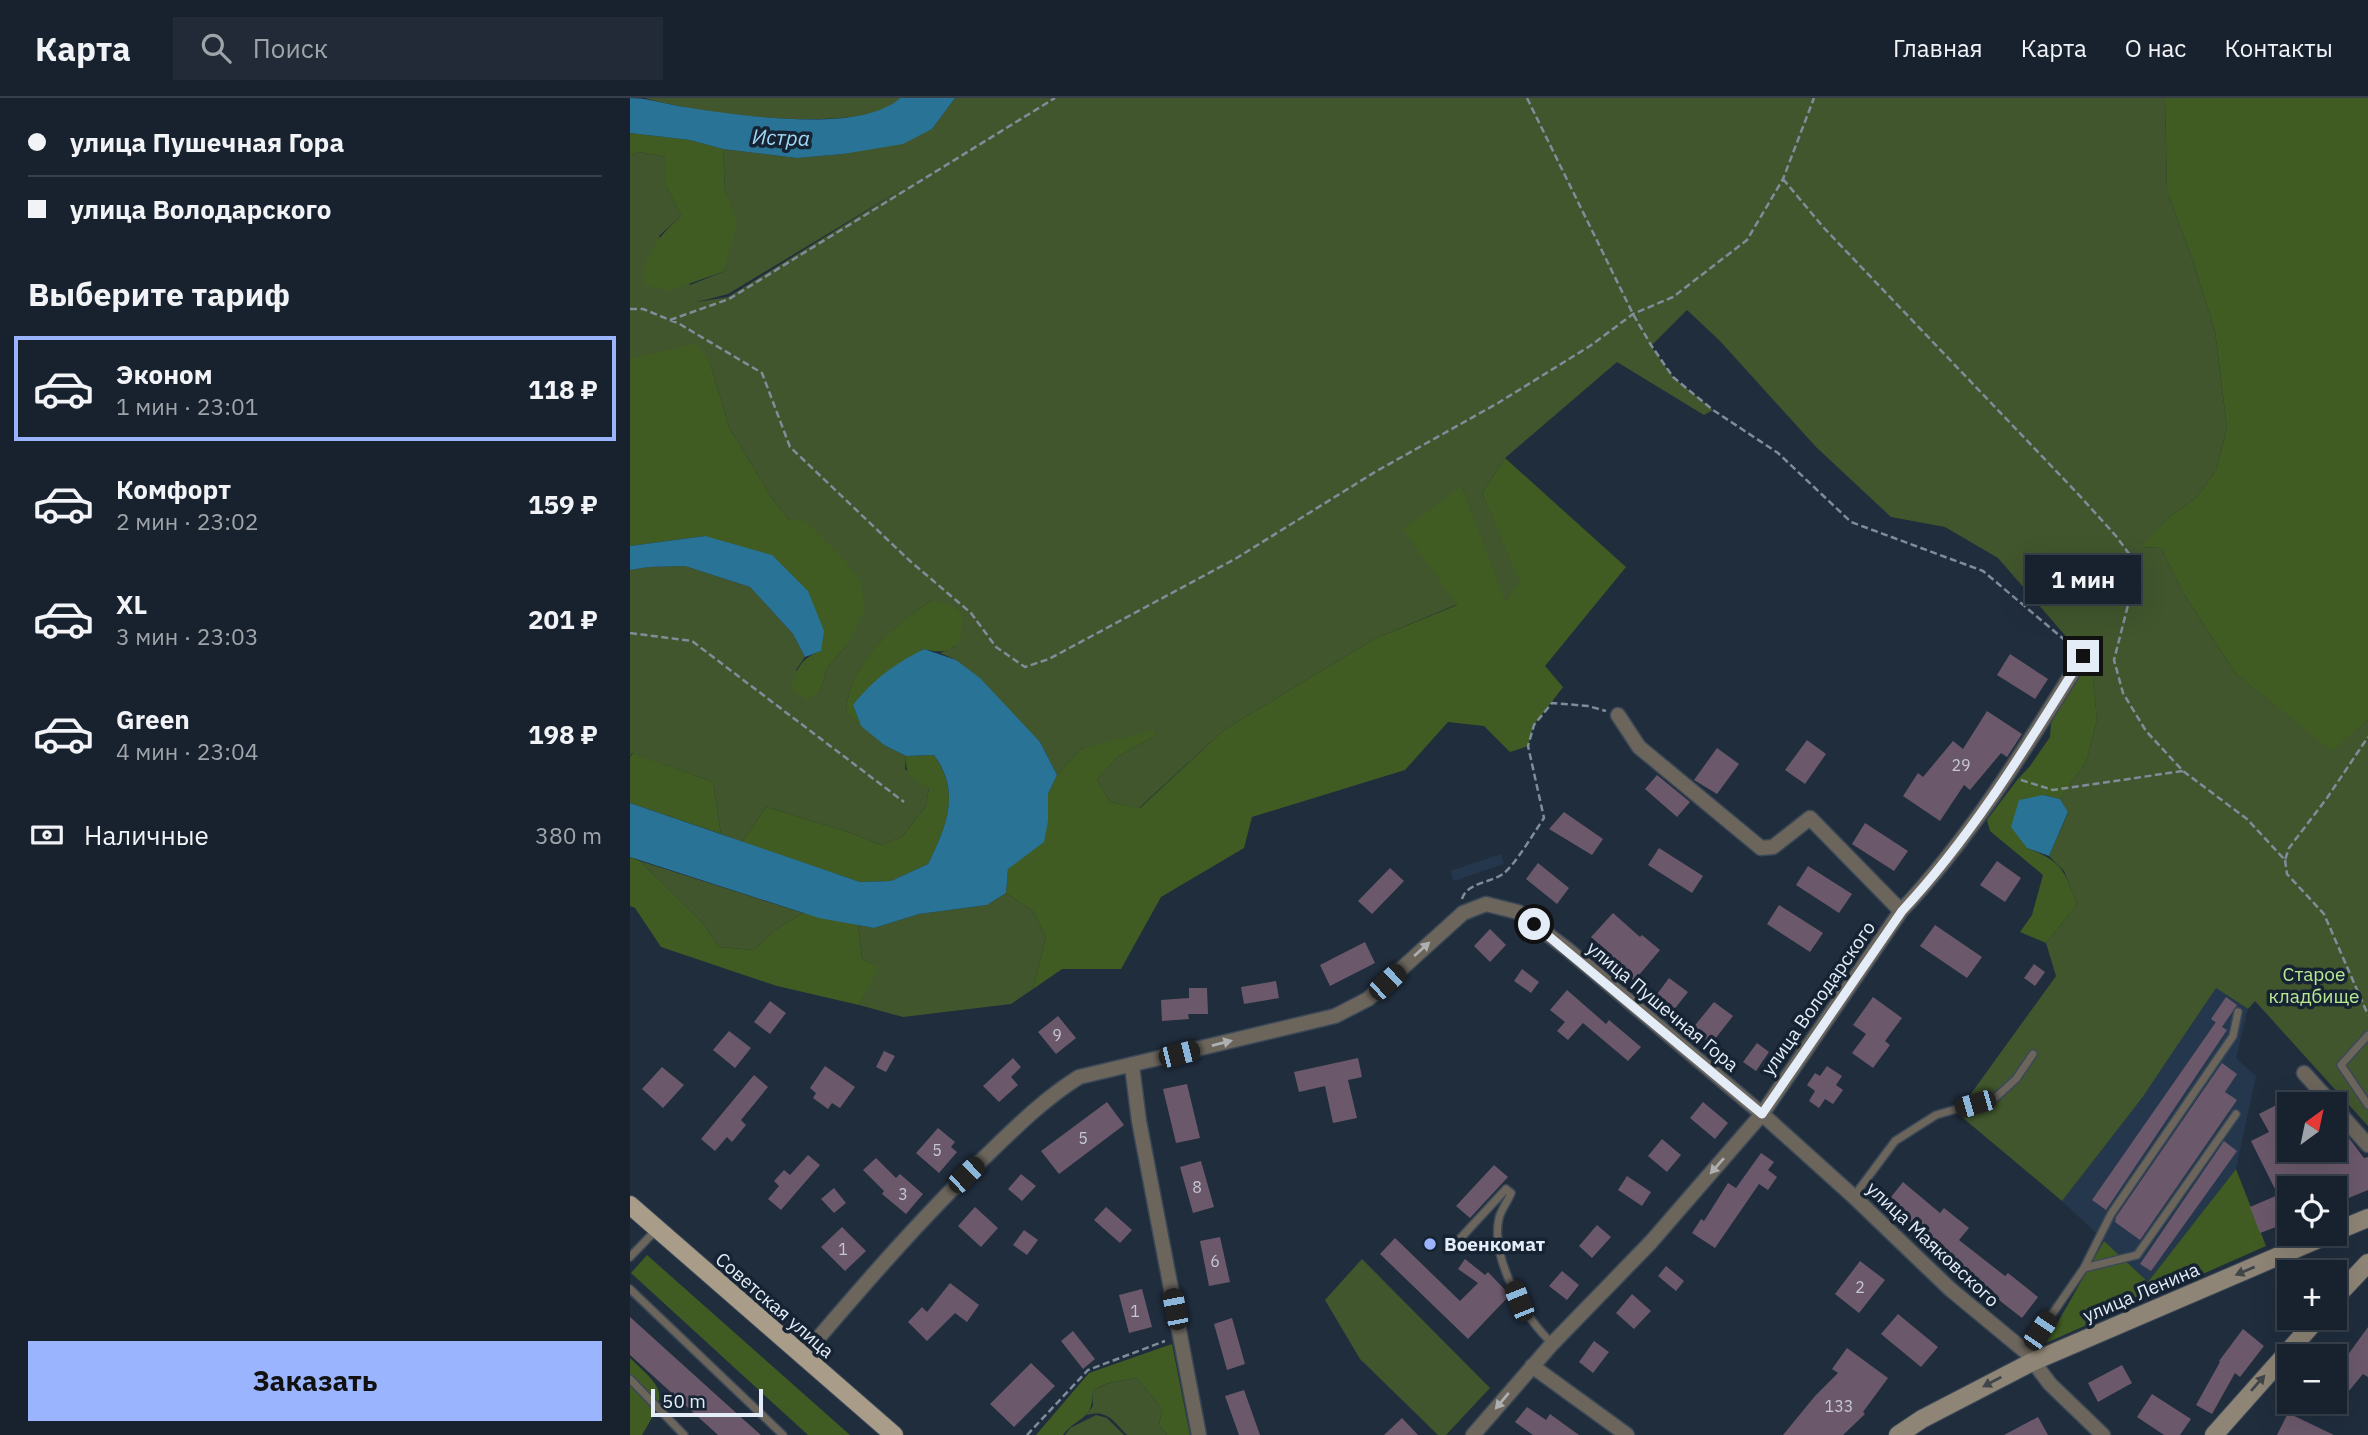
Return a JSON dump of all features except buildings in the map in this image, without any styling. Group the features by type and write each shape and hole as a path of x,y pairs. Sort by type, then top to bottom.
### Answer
{"main road":[{"name":"Советская улица","path":"630,1205 884,1432"}],"street":[{"name":"улица Володарского","path":"1473,1435 1552,1344 1651,1242 1762,1114 1902,911 1927,884 2008,776 2083,656"},
{"path":"1618,715 1639,747 1761,848 1773,847 1810,818 1902,911"},
{"name":"улица Пушечная Гора","path":"1463,913 1486,904 1503,906 1518,912 1567,949 1762,1114"},
{"path":"802,1357 966,1175 1053,1094 1079,1077 1335,1016 1368,999 1463,913"},
{"path":"1132,1066 1139,1121 1199,1435"},
{"path":"2304,1073 2321,1092"},
{"name":"улица Маяковского","path":"1762,1114 1950,1289 2029,1357 2050,1384 2103,1435"},
{"path":"2347,1122 2368,1145"},
{"name":"улица Ленина","path":"2347,1227 2368,1218"},
{"name":"улица Ленина","path":"1898,1435 2029,1357 2300,1246"},
{"path":"2347,1285 2368,1263"},
{"path":"2214,1435 2307,1330"},
{"path":"1532,1366 1627,1435"}],"lane":[{"path":"2029,1357 2084,1268 2111,1214 2233,1036 2238,1012"},
{"path":"2368,1035 2341,1065 2368,1105"},
{"path":"1853,1196 1895,1141 1936,1115 1994,1098 2016,1079 2033,1054"},
{"path":"2084,1268 2137,1255 2236,1114"},
{"path":"1457,1243 1506,1189 1511,1194 1499,1218 1499,1252 1519,1301 1539,1331 1552,1344"},
{"path":"630,1257 658,1229"},
{"path":"630,1289 783,1435"},
{"path":"630,1379 684,1435"}],"path":[{"path":"670,320 729,299 1055,98"},
{"path":"1527,98 1633,314 1673,377 1713,410 1778,453 1851,522 1983,571 2083,656"},
{"path":"630,309 643,309 678,323 762,373 790,447 910,561 971,613 996,647 1025,667 1049,659 1235,559 1375,472 1497,403 1590,346 1633,314 1673,297 1746,240 1783,179 1814,98"},
{"path":"1783,179 1824,228 2013,424 2116,536 2137,566 2114,660 2123,693 2146,731 2183,771 2247,819 2285,860"},
{"path":"630,633 692,641 904,802"},
{"path":"1463,913 1461,903 1464,894 1506,873 1544,818 1528,746 1534,725 1552,703 1588,706 1618,715"},
{"path":"2368,737 2289,848 2285,860 2287,874 2324,914 2368,1015"},
{"path":"2008,776 2053,790 2183,771"},
{"path":"1027,1435 1088,1370 1180,1336"}],"shaded area":[{"path":"1501,854 1504,864 1454,881 1450,871"},
{"path":"2216,988 2248,1009 2236,1058 2256,1076 2236,1169 2148,1282 2062,1201 2142,1098"}],"green space":[{"path":"645,98 900,98 888,108 865,115 803,119 698,110"},
{"name":"Старое кладбище","path":"955,98 2165,98 2167,191 2215,331 2227,428 2216,470 2198,496 2167,519 2143,547 2161,548 2184,594 2236,674 2332,750 2368,720 2368,1126 2347,1103 2347,1092 2337,1092 2255,1001 2248,1009 2216,988 2142,1098 2062,1201 1957,1113 2056,976 2046,943 2077,905 2064,871 2049,856 2068,813 2060,799 2086,762 2097,720 2092,669 1998,558 1945,527 1891,517 1816,447 1720,341 1687,310 1651,346 1673,377 1713,410 1704,415 1617,362 1505,458 1482,493 1521,583 1504,602 1462,486 1458,604 1374,639 1224,730 1139,808 1110,802 1097,780 1117,757 1155,736 1081,749 1057,775 1040,742 956,660 940,653 955,647 931,601 902,622 864,662 849,694 846,712 884,745 906,756 905,769 929,788 926,806 902,837 881,845 766,807 742,842 721,834 713,782 632,753 630,758 630,570 685,566 750,587 793,634 805,657 796,670 820,692 827,668 847,645 789,520 771,497 729,427 710,363 630,359 630,155 640,152 666,157 666,186 681,216 659,236 690,285 725,271 736,222 725,190 723,149 797,158 843,154 932,129","holes":["907,186 728,297 697,302 728,294"]},
{"path":"2165,98 2368,98 2368,720 2332,751 2236,674 2184,594 2161,548 2142,547 2167,519 2198,496 2216,470 2227,428 2215,331 2167,191"},
{"path":"630,133 690,140 723,149 725,190 737,222 725,271 669,291 645,285 648,256 659,238 681,216 666,186 666,157 640,152 630,155"},
{"path":"696,343 710,363 729,427 771,497 789,520 805,521 861,581 865,610 847,645 827,668 820,692 807,700 791,688 801,665 821,651 705,536 630,546 630,359"},
{"path":"1505,458 1626,567 1545,666 1563,687 1534,725 1528,746 1510,752 1484,726 1448,722 1405,770 1252,817 1244,848 1161,897 1121,969 1062,969 1033,989 1046,937 1033,911 1006,893 1008,869 1048,821 1048,794 1057,775 1081,749 1154,730 1155,736 1117,757 1097,780 1110,802 1140,808 1224,730 1374,639 1457,605 1403,529 1462,486 1505,601 1520,583 1482,493"},
{"path":"931,601 949,604 962,613 962,633 956,646 943,651 923,649 853,705 861,726 846,712 855,677 888,634"},
{"path":"2085,663 2092,669 2097,720 2086,762 2060,799 2043,795 2027,848 2048,858 2061,869 2077,905 2046,943 2020,932 2032,915 2043,875 1990,831 1987,820 2050,737 2051,723"},
{"path":"633,753 713,782 721,834 630,803 630,758"},
{"path":"934,755 942,769 949,796 941,836 928,864 891,881 860,882 742,842 766,807 881,845 902,837 926,806 929,788 908,773 906,756"},
{"path":"630,857 640,861 701,921 719,947 754,950 775,930 803,913 858,925 862,959 879,967 859,1005 777,986 661,947 635,908 630,906"},
{"path":"640,861 803,913 775,930 754,950 719,947 701,921"},
{"path":"1006,893 1033,911 1046,937 1033,989 1011,1004 903,1017 859,1005 878,967 862,959 858,925 874,928 919,914 987,905"},
{"path":"2236,1169 2266,1246 2046,1343 2104,1241 2148,1282"},
{"path":"647,1255 850,1435 808,1435 631,1273"},
{"path":"1362,1259 1490,1388 1446,1435 1438,1435 1360,1359 1325,1300"},
{"path":"1172,1344 1190,1435 1167,1435 1159,1425 1162,1409 1137,1378 1113,1382 1096,1389 1092,1393 1092,1402 1087,1413 1063,1435 1036,1435 1089,1373"},
{"path":"630,1358 650,1378 659,1393 656,1409 642,1435 630,1435"},
{"path":"1137,1378 1162,1409 1159,1425 1167,1435 1127,1435 1105,1415 1086,1415 1093,1406 1092,1393 1096,1389 1113,1382"},
{"path":"1096,1415 1107,1418 1124,1435 1065,1435 1070,1428"}],"water":[{"name":"Истра","path":"630,98 761,117 826,119 881,110 900,98 955,98 932,129 903,144 797,158 630,133"},
{"path":"705,536 772,555 808,591 824,631 821,651 805,657 793,634 750,587 685,566 630,570 630,546"},
{"path":"924,649 956,660 980,678 1040,742 1057,775 1048,794 1048,821 1044,842 1008,869 1006,893 987,905 919,914 874,928 819,918 630,857 630,803 860,882 891,881 928,864 941,836 948,809 947,782 942,769 934,755 906,756 884,745 861,726 853,705 885,673"},
{"path":"2043,795 2060,799 2068,812 2049,856 2027,848 2011,827 2019,800"}],"place":[{"name":"Военкомат","path":"1430,1244"}],"route":[{"path":"1534,924 1762,1114 1902,911 1927,884 2008,776 2083,656"}]}
